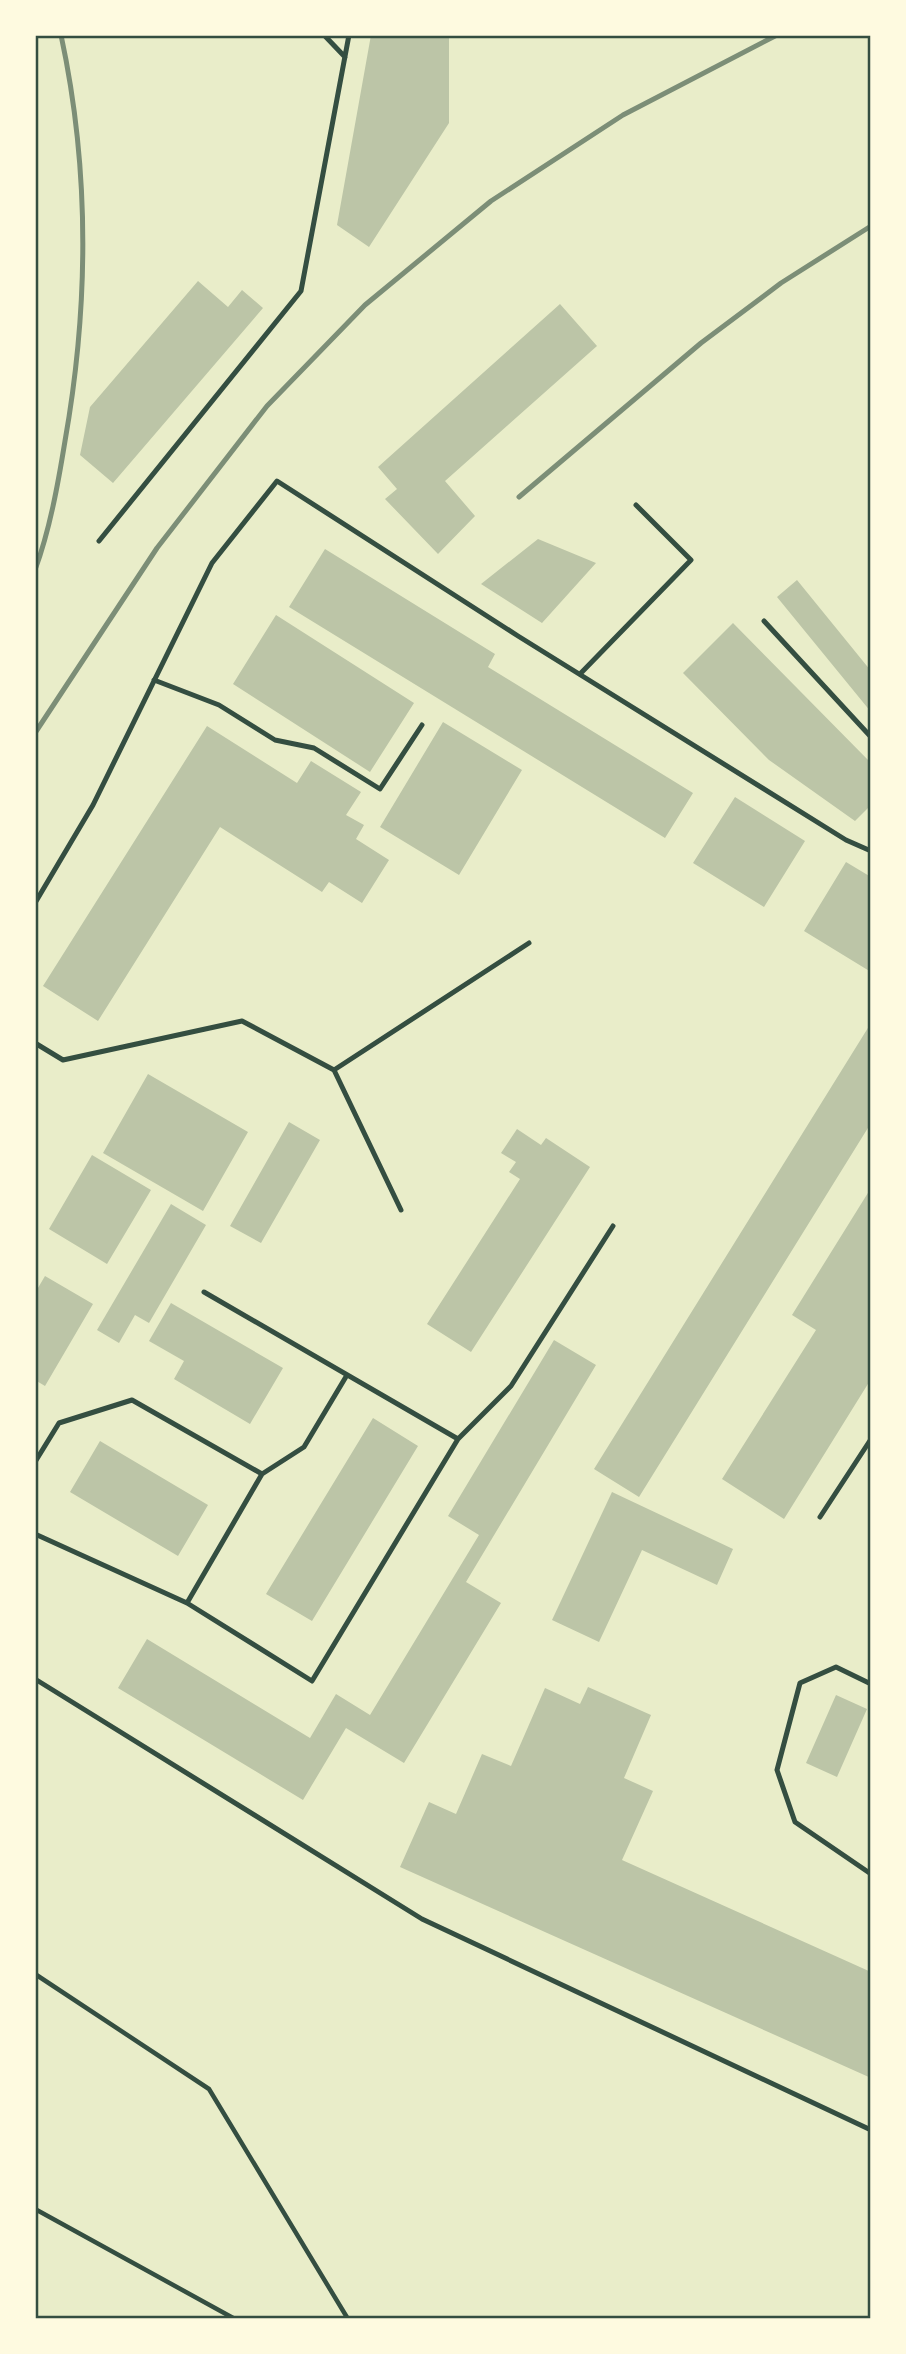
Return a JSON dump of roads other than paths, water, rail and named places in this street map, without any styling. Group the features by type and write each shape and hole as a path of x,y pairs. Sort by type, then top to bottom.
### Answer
{"lane":[{"path":"324,35 345,57"},
{"path":"99,541 301,291 349,35"},
{"path":"35,903 93,805 212,563 277,481 846,840 871,851"},
{"path":"580,674 691,560 636,505"},
{"path":"764,621 871,737"},
{"path":"155,680 219,705 275,740 314,748 380,789 422,725"},
{"path":"334,1070 529,943"},
{"path":"35,1043 63,1060 242,1021 334,1070 401,1210"},
{"path":"35,1534 187,1603 313,1681 458,1439 511,1385 613,1226"},
{"path":"204,1292 458,1439"},
{"path":"187,1603 262,1474 304,1447 347,1375"},
{"path":"35,1462 59,1423 132,1400 262,1474"},
{"path":"820,1517 871,1439"},
{"path":"871,1684 836,1667 800,1683 777,1770 795,1822 871,1874"},
{"path":"35,1679 422,1919 871,2130"}],"railway":[{"path":"35,570 49,523 62,457 73,390 82,288 83,238 77,136 61,35"},
{"path":"35,733 157,548 267,406 365,305 491,201 623,115 777,35"},
{"path":"519,497 701,343 781,283 871,226"},
{"path":"35,418 35,471"}]}
